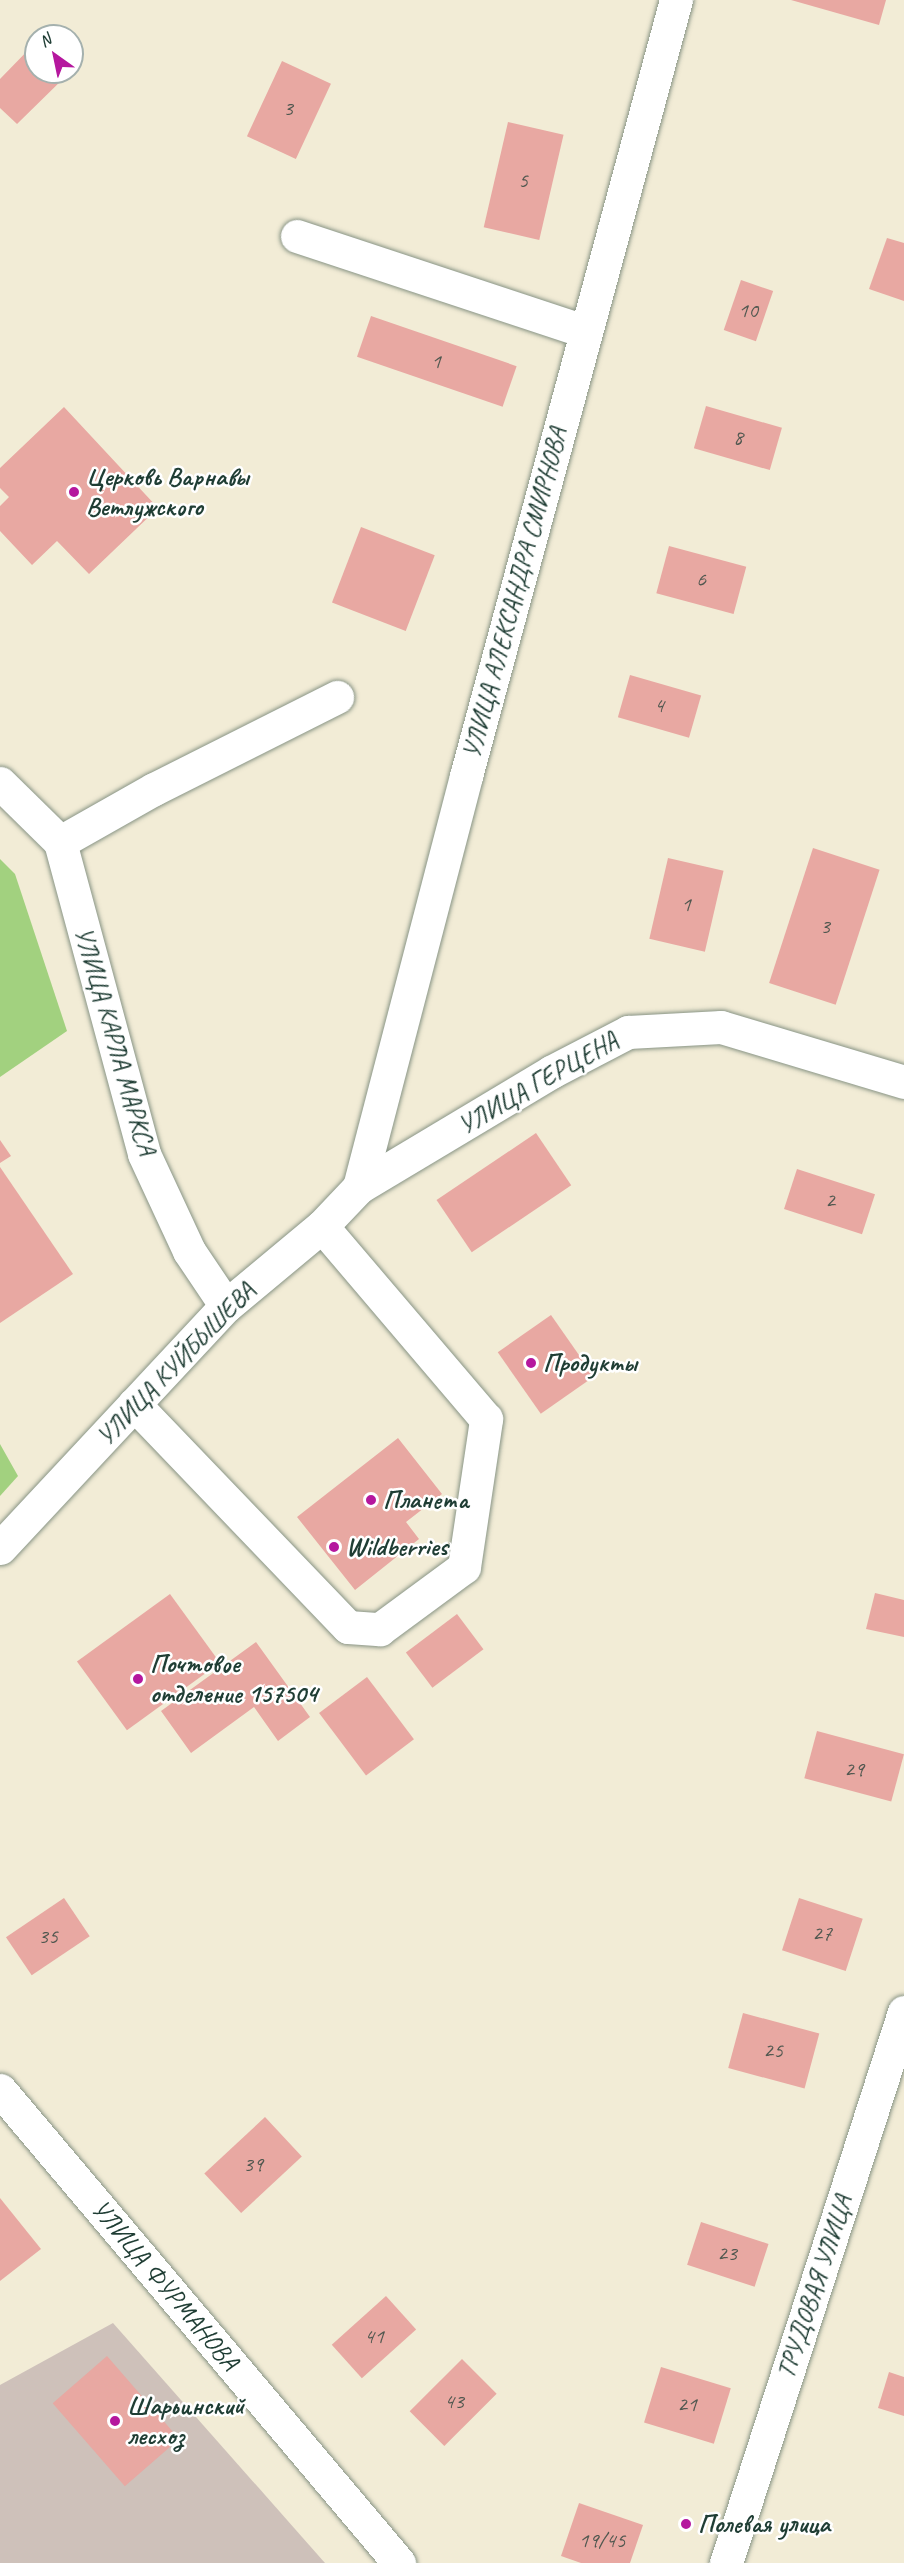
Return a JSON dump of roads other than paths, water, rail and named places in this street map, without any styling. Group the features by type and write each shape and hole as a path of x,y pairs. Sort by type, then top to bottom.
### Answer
{"street":[{"name":"УЛИЦА АЛЕКСАНДРА СМИРНОВА","path":"359,1187 585,331 676,0"},
{"path":"297,236 585,331"},
{"path":"0,783 60,842 154,789 337,697"},
{"name":"УЛИЦА КАРЛА МАРКСА","path":"60,842 144,1154 189,1251 226,1306"},
{"name":"УЛИЦА ГЕРЦЕНА","path":"359,1187 551,1072 628,1032 721,1027 904,1082"},
{"name":"УЛИЦА КУЙБЫШЕВА","path":"0,1548 226,1306 322,1226 359,1187"},
{"path":"134,1404 348,1627 380,1629 464,1567 486,1419 322,1226"},
{"name":"ТРУДОВАЯ УЛИЦА","path":"726,2563 904,2012"},
{"name":"УЛИЦА ФУРМАНОВА","path":"0,2090 399,2563"}],"place":[{"name":"Церковь Варнавы Ветлужского","path":"74,492"},
{"name":"Продукты","path":"531,1363"},
{"name":"Планета","path":"371,1500"},
{"name":"Wildberries","path":"334,1547"},
{"name":"Почтовое отделение 157504","path":"138,1679"},
{"name":"Шарьинский лесхоз","path":"115,2421"},
{"name":"Полевая улица","path":"686,2524"}]}
